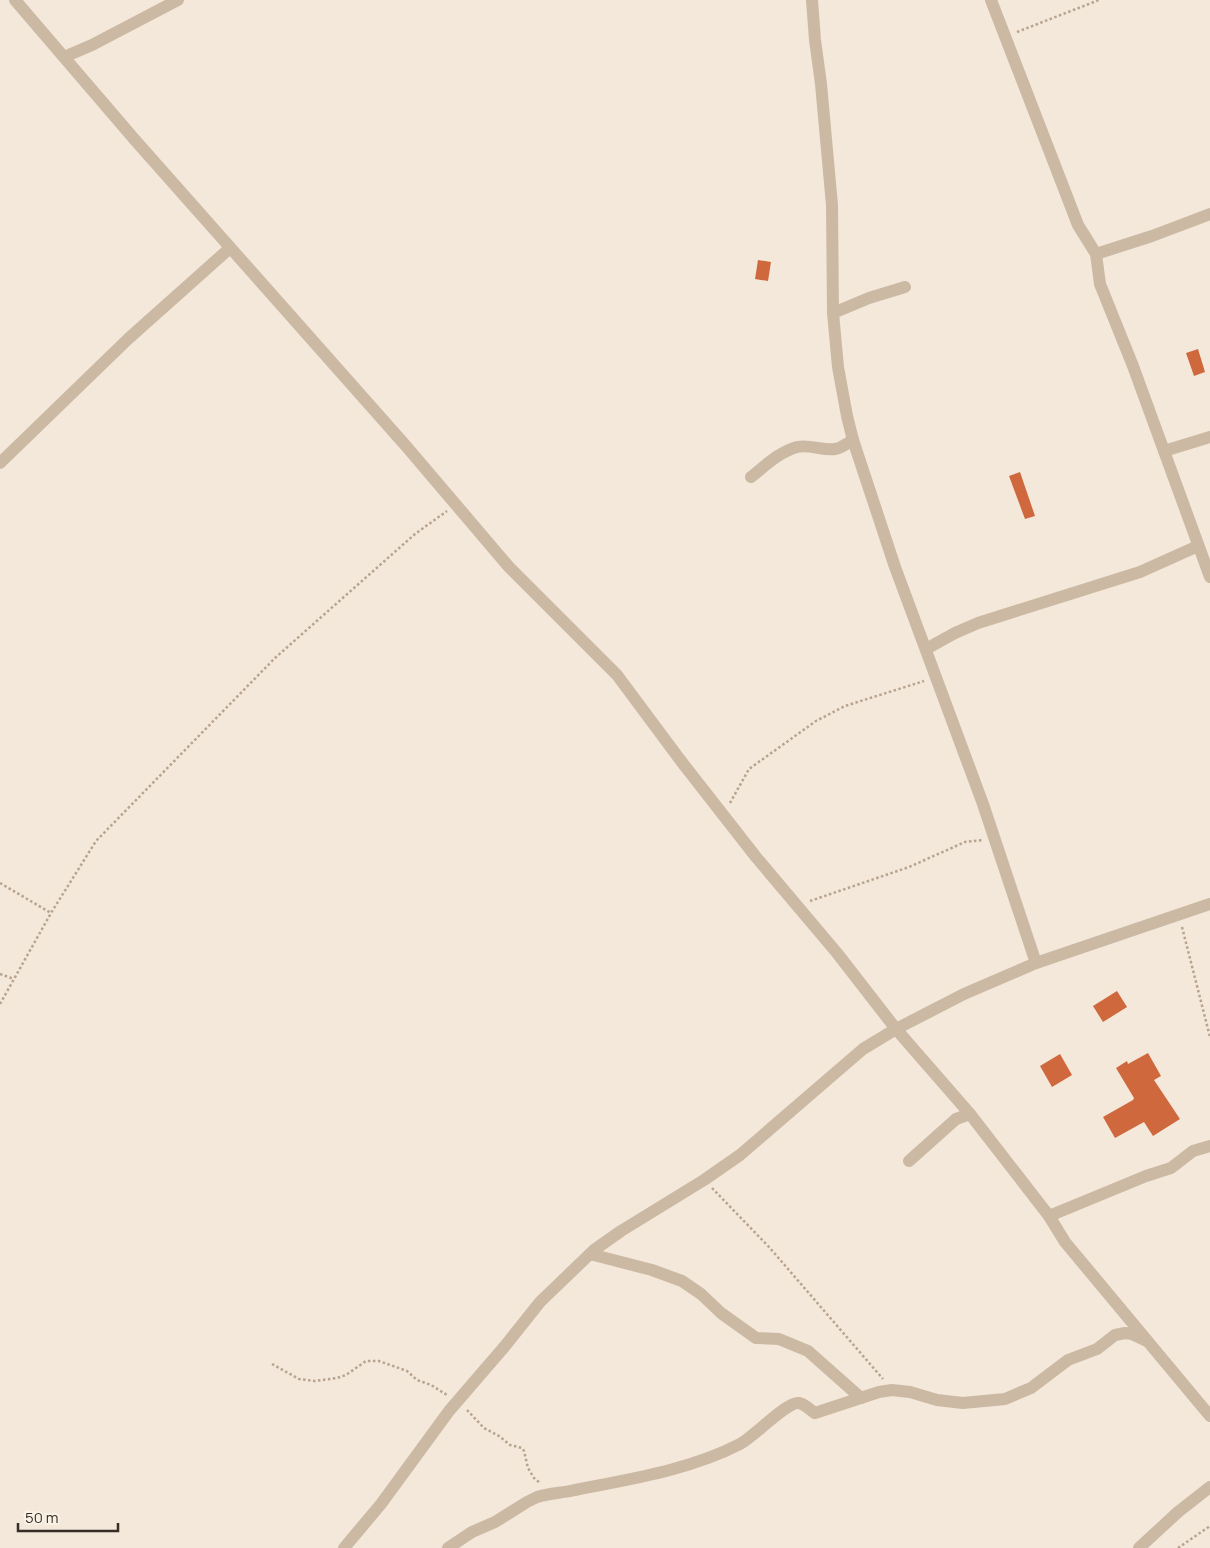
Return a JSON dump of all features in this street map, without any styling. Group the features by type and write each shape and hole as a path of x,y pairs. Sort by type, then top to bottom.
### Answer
{"street":[{"path":"15,0 509,567 617,675 724,816 837,953 896,1029 970,1114 1048,1216 1065,1242 1210,1416"},
{"path":"64,56 92,45 178,0"},
{"path":"812,0 832,205 833,313 838,367 847,416 853,440 895,567 995,839 1036,963"},
{"path":"991,0 1078,225 1096,254 1100,284 1133,366 1210,577"},
{"path":"1096,254 1152,236 1210,214"},
{"path":"0,463 128,338 230,248"},
{"path":"833,313 869,298 905,287"},
{"path":"1164,451 1210,437"},
{"path":"751,477 784,452 797,447 835,449 853,440"},
{"path":"926,649 978,623 1140,572 1198,546"},
{"path":"344,1548 381,1504 457,1401 540,1302 590,1254 621,1231 740,1156 863,1049 896,1029 964,994 1036,963 1210,904"},
{"path":"909,1161 956,1119 970,1114"},
{"path":"1048,1216 1146,1176 1172,1168 1194,1151 1210,1146"},
{"path":"590,1254 652,1270 682,1281 701,1294 721,1313 756,1338 779,1339 808,1351 860,1398"},
{"path":"448,1548 472,1532 495,1522 537,1497 625,1480 690,1464 740,1444 781,1411 796,1403 800,1403 815,1413 879,1392 892,1390 910,1392 937,1400 963,1403 1005,1399 1031,1388 1068,1360 1097,1349 1115,1335 1132,1334 1149,1342"},
{"path":"1139,1548 1178,1512 1210,1487"}],"path":[{"path":"1006,36 1099,0"},
{"path":"0,1004 51,913 96,841 275,658 415,534 456,504"},
{"path":"724,816 749,769 816,721 845,706 912,684 937,678"},
{"path":"796,905 909,867 966,842 995,839"},
{"path":"0,883 51,913"},
{"path":"1179,915 1210,1036"},
{"path":"0,974 14,979"},
{"path":"704,1180 775,1254 892,1390"},
{"path":"272,1364 299,1379 314,1381 346,1375 366,1361 379,1361 407,1371 418,1380 431,1384 457,1401 484,1428 499,1436 510,1445 522,1448 526,1455 528,1468 534,1478 546,1488 556,1492"},
{"path":"1178,1548 1210,1526"}],"building":[{"path":"758,260 771,262 768,281 755,279"},
{"path":"1198,349 1205,372 1194,376 1186,353"},
{"path":"1020,472 1035,516 1025,519 1009,476"},
{"path":"1117,991 1127,1007 1103,1022 1093,1006"},
{"path":"1148,1053 1161,1076 1154,1080 1180,1119 1153,1136 1144,1122 1115,1138 1103,1117 1134,1098 1116,1068 1127,1061 1128,1064"},
{"path":"1060,1054 1072,1075 1052,1087 1040,1066"}]}
